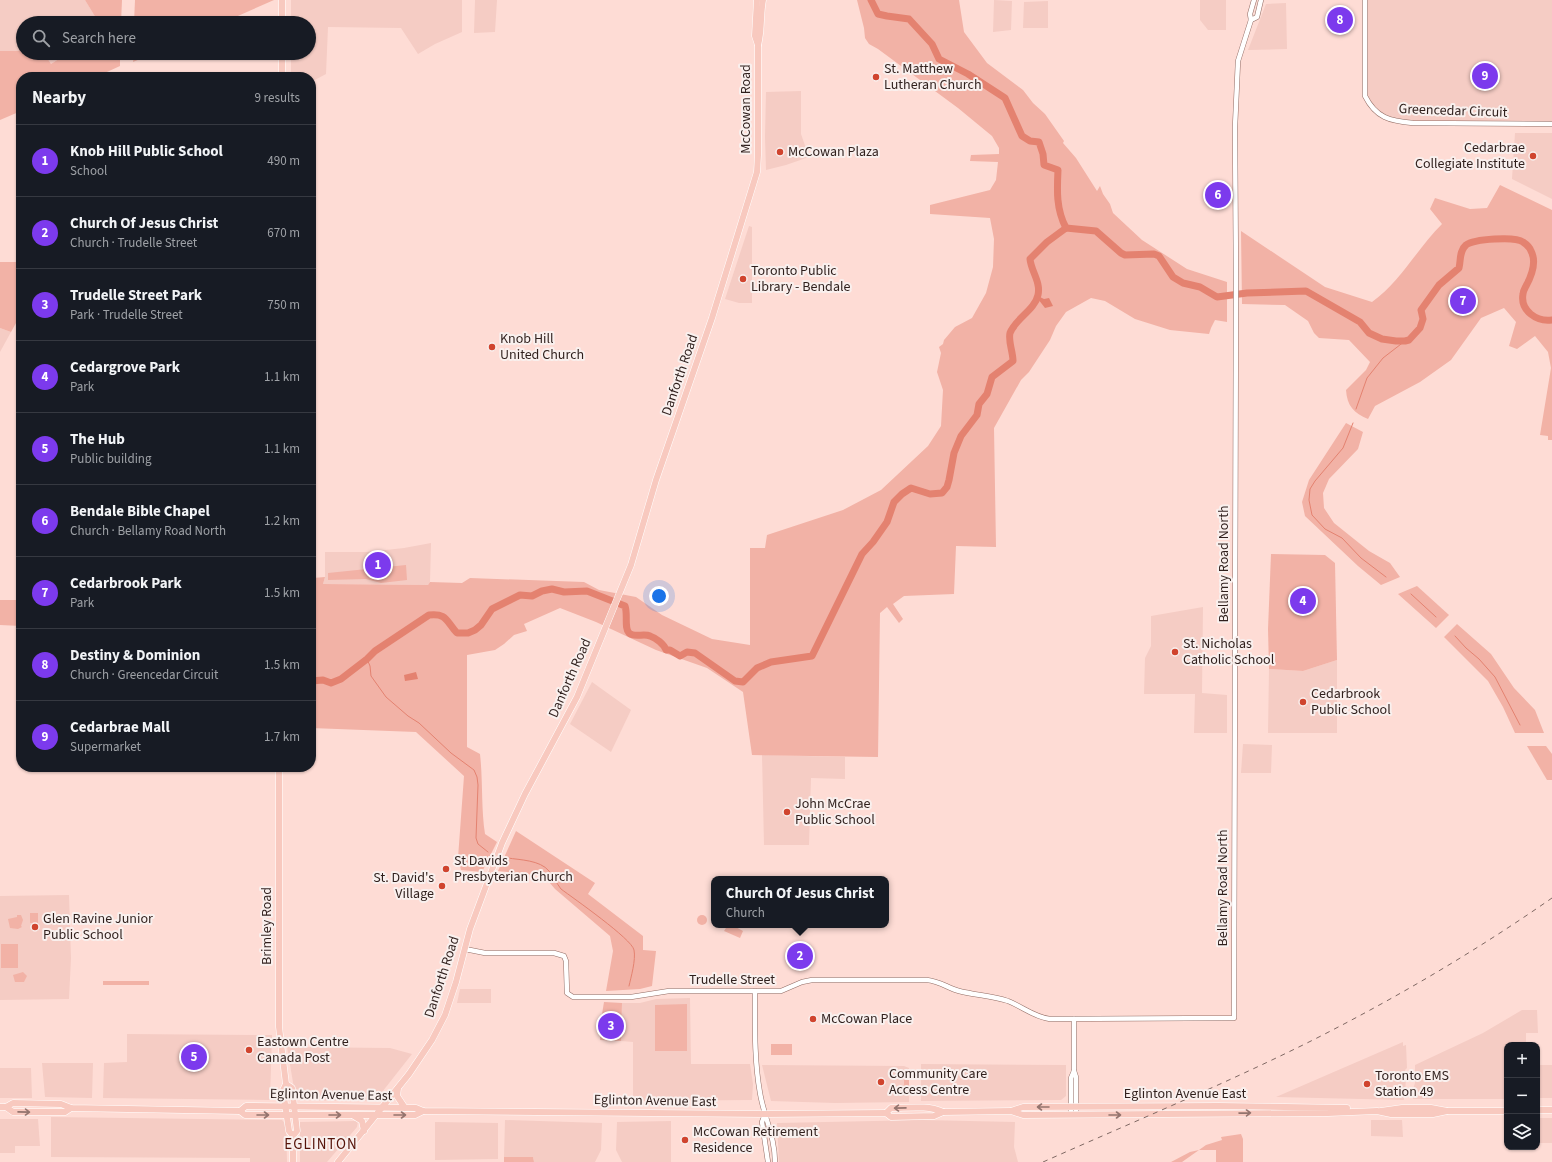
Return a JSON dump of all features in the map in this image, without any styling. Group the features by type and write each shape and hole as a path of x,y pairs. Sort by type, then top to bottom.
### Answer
{"main road":[{"path":"282,0 282,16"},
{"name":"McCowan Road","path":"757,0 755,36 758,46"},
{"name":"McCowan Road","path":"757,172 758,46 763,0"},
{"path":"282,60 282,72"},
{"name":"Danforth Road","path":"338,1162 383,1108 419,1061 439,1027 450,1001 480,899 504,837 525,794 577,697 631,565 656,480 694,371 757,172"},
{"name":"Brimley Road","path":"279,772 279,1027 286,1084 283,1090 290,1131 293,1136 293,1162"},
{"name":"Brimley Road","path":"286,1084 292,1088 297,1131 293,1136"},
{"path":"398,1088 397,1096 405,1108"},
{"name":"Eglinton Avenue East","path":"240,1111 246,1106 286,1106 416,1108 423,1111 765,1114 886,1113 891,1117 934,1116 943,1112 1011,1111 1023,1107 1073,1106 1347,1108 1360,1111"},
{"name":"Eglinton Avenue East","path":"3,1107 13,1112 65,1112 71,1108 240,1111 245,1115 415,1115 423,1111"},
{"path":"1540,1110 1552,1110"},
{"name":"Eglinton Avenue East","path":"1011,1111 1023,1115 1328,1113 1360,1111 1380,1111 1391,1114 1433,1114 1447,1111 1504,1111"},
{"path":"353,1115 362,1121 364,1131"}],"street":[{"name":"Bellamy Road North","path":"1074,1019 1234,1018 1235,127 1238,61 1251,20 1250,14 1254,0"},
{"name":"Bellamy Road North","path":"1251,20 1257,17 1261,0"},
{"name":"Greencedar Circuit","path":"1365,0 1365,96 1370,106 1380,115 1392,120 1413,123 1552,124"},
{"name":"Trudelle Street","path":"465,949 485,953 560,954 564,956 566,961 567,992 574,997 631,997 669,991 785,990 802,982 812,980 927,980 939,982 958,990 998,998 1041,1018 1074,1019"},
{"path":"755,991 755,1049 760,1093 765,1114 770,1126 773,1142 774,1162"},
{"path":"1073,1115 1076,1077 1074,1071 1074,1019"},
{"path":"765,1114 762,1122 768,1162"}],"shaded area":[{"path":"0,0 85,0 95,16 16,16 16,51 0,51"},
{"path":"85,0 122,0 121,16 95,16"},
{"path":"135,0 274,0 238,16 134,16"},
{"path":"291,0 462,0 462,32 435,44 418,54 401,28 328,27 326,74 316,79 316,72 291,72 291,60 316,60 316,16 291,16"},
{"path":"475,0 497,0 495,32 474,33"},
{"path":"857,0 959,0 964,32 987,63 1023,90 1033,103 1045,114 1064,141 1063,143 1076,158 1097,191 1100,186 1103,194 1110,204 1113,213 1142,240 1187,269 1227,282 1227,322 1215,320 1209,334 1170,330 1135,319 1105,301 1091,298 1066,312 1029,372 1021,380 994,428 996,547 956,546 954,594 904,596 893,604 903,619 899,623 887,607 880,613 878,757 752,755 743,692 707,668 656,650 596,622 560,608 524,624 527,631 514,635 495,650 467,655 467,747 480,754 485,834 497,842 482,872 461,870 458,858 464,776 416,732 316,728 316,578 325,577 323,584 428,585 430,582 462,583 470,578 584,582 599,590 636,597 662,615 712,639 750,645 750,548 765,548 767,535 843,510 881,490 928,446 941,426 943,390 937,372 941,353 939,347 943,344 944,340 955,327 972,318 986,293 993,267 994,239 990,218 930,214 930,205 990,190 996,180 998,162 970,161 971,155 999,154 999,148 992,136 958,108 869,44 865,38"},
{"path":"994,0 1012,1 1011,30 993,32"},
{"path":"1200,0 1226,0 1226,30 1208,30 1200,20"},
{"path":"1365,0 1552,0 1552,124 1413,123 1380,115 1365,96"},
{"path":"1048,1 1048,28 1023,28 1024,2"},
{"path":"1286,3 1287,49 1248,50 1266,4"},
{"path":"0,51 16,51 16,60 48,60 51,64 57,60 120,60 120,66 107,72 16,72 16,113 0,120"},
{"path":"48,60 57,60 51,64"},
{"path":"801,91 801,134 809,157 766,170 766,92"},
{"name":"Cedarbrae Collegiate Institute","path":"1515,133 1552,133 1552,199 1512,179"},
{"path":"1500,185 1552,210 1552,440 1548,440 1548,436 1540,435 1551,368 1548,352 1535,336 1517,349 1509,346 1516,322 1504,308 1481,318 1451,360 1420,382 1375,406 1368,419 1352,408 1348,400 1346,390 1366,370 1370,362 1349,340 1319,338 1314,333 1308,321 1285,305 1242,304 1241,231 1325,287 1372,302 1400,275 1442,224 1430,209 1435,198 1470,209 1487,208"},
{"path":"749,226 752,227 752,303 739,303 725,299"},
{"path":"0,262 16,262 16,323 11,332 0,328"},
{"path":"1040,297 1044,299 1049,298 1053,306 1045,308 1038,299"},
{"path":"0,328 11,332 0,352"},
{"path":"1346,423 1363,432 1358,449 1329,479 1323,493 1324,508 1334,523 1369,551 1390,563 1400,577 1381,585 1358,566 1305,516 1302,502 1309,480"},
{"path":"431,543 430,582 428,585 323,584 325,577 325,552 367,552"},
{"path":"1271,554 1325,555 1335,563 1337,660 1303,671 1269,669 1268,629"},
{"path":"406,565 407,580 381,583 366,579 328,580 328,573"},
{"path":"1417,586 1449,615 1436,628 1398,594"},
{"path":"0,600 16,600 16,626 0,625"},
{"name":"St. Nicholas Catholic School","path":"1203,607 1202,693 1227,695 1227,733 1194,733 1195,694 1144,694 1145,658 1151,646 1151,616"},
{"path":"1457,624 1491,654 1514,688 1535,710 1544,733 1515,733 1503,707 1488,681 1444,637"},
{"name":"Cedarbrook Public School","path":"1337,660 1337,733 1268,733 1269,669 1303,671"},
{"path":"416,672 418,679 405,681 404,675"},
{"path":"592,682 631,710 611,752 570,724"},
{"path":"1243,744 1272,745 1271,773 1241,773"},
{"path":"1527,746 1546,746 1552,754 1552,780 1547,780"},
{"name":"John McCrae Public School","path":"762,755 845,757 845,779 811,778 809,845 764,845"},
{"path":"516,831 595,883 588,894 643,936 643,950 656,951 652,986 640,989 606,991 613,951 610,936 555,889 544,876 498,871"},
{"name":"Glen Ravine Junior Public School","path":"69,895 71,958 69,999 0,1000 0,896"},
{"path":"30,913 38,913 38,923 30,923"},
{"path":"17,915 21,915 23,920 22,927 18,929 10,928 8,919 17,917"},
{"path":"702,915 707,920 702,925 697,920"},
{"path":"726,928 738,928 743,931 740,938 724,931"},
{"path":"1,944 18,944 18,968 1,968"},
{"path":"23,972 27,976 24,982 15,982 13,975"},
{"path":"103,981 149,981 149,985 103,985"},
{"path":"460,989 491,989 491,1003 457,1003"},
{"path":"690,998 691,1064 750,1064 753,1084 752,1100 633,1101 633,1042 621,1041 622,1003 640,1003 656,999"},
{"path":"604,1002 622,1003 621,1041 600,1040"},
{"path":"687,1004 687,1051 655,1051 655,1005"},
{"path":"1522,1010 1537,1010 1538,1033 1526,1033 1526,1042 1504,1042 1504,1099 1413,1099 1415,1065 1483,1033"},
{"path":"127,1034 272,1035 270,1100 103,1098 104,1063 127,1062"},
{"path":"1403,1042 1403,1046 1406,1045 1407,1068 1405,1070 1404,1100 1276,1097"},
{"path":"771,1044 792,1044 792,1055 771,1055"},
{"path":"287,1047 390,1048 412,1054 375,1101 296,1100"},
{"path":"42,1063 93,1063 92,1098 45,1097"},
{"path":"921,1064 1066,1065 1066,1096 1061,1100 921,1101"},
{"path":"762,1065 904,1066 909,1068 909,1102 835,1103 771,1101"},
{"path":"1540,1065 1552,1065 1552,1098 1540,1098"},
{"path":"0,1068 31,1068 32,1098 0,1098"},
{"path":"904,1074 909,1074 909,1087 904,1087"},
{"path":"51,1117 282,1120 286,1125 287,1162 250,1162 250,1158 51,1157"},
{"path":"1540,1118 1552,1118 1552,1143 1540,1143"},
{"path":"0,1119 38,1119 40,1146 15,1146 15,1153 0,1153"},
{"path":"505,1120 602,1123 601,1150 595,1162 534,1162 533,1157 504,1157"},
{"path":"923,1120 1015,1122 1014,1147 1018,1162 779,1162 777,1123"},
{"path":"1371,1120 1402,1120 1403,1137 1371,1136"},
{"path":"358,1121 357,1127 327,1162 300,1162 300,1122"},
{"path":"671,1121 671,1162 622,1162 616,1150 617,1122"},
{"path":"435,1122 498,1123 498,1159 435,1160"},
{"path":"1241,1134 1243,1139 1243,1162 1216,1162 1216,1150 1199,1150 1206,1145 1222,1140 1221,1137"},
{"path":"1199,1150 1182,1162 1171,1162 1190,1152"},
{"path":"504,1157 533,1157 534,1162 504,1162"}],"waterway":[{"path":"871,0 878,14 909,19 932,44 939,59 968,74 1005,98 1022,136 1030,141 1039,142 1043,154 1044,165 1058,170 1057,192 1059,207 1060,214 1066,228"},
{"path":"1066,228 1096,231 1125,255 1154,254 1159,256 1173,277 1183,283 1200,287 1217,297 1247,293 1306,291 1360,322 1369,333 1382,339 1396,341 1409,340 1420,328 1423,319 1421,310 1439,285 1459,268 1461,253 1466,245 1485,240 1519,240 1529,247 1534,260 1532,273 1523,293 1524,306 1535,317 1552,320"},
{"path":"316,681 323,680 331,683 341,679 375,651 429,615 439,615 443,617 457,633 468,633 481,625 492,609 520,595 532,596 542,591 552,589 564,592 587,591 625,606 627,628 629,633 636,635 648,635 662,643 666,650 670,650 680,656 687,652 695,653 735,681 743,682 757,668 771,662 812,656 862,554 873,542 887,522 894,502 911,488 930,494 942,493 947,487 954,453 961,436 977,415 979,404 987,394 992,377 1013,361 1010,333 1016,323 1033,305 1038,295 1039,290 1030,259 1047,242 1066,228"},
{"path":"1356,409 1367,378 1383,358 1405,341"},
{"path":"1353,423 1343,448 1310,489 1309,500 1312,515 1325,529 1342,538 1361,558 1386,577"},
{"path":"1411,594 1436,617"},
{"path":"1455,636 1495,677 1520,725"},
{"path":"367,659 370,666 371,676 386,697 408,716 419,723 451,753 474,770 478,785 476,838 478,844 488,852"},
{"path":"508,858 530,861 545,867 551,873 561,889 613,928 631,945 634,950 634,959 629,986"}],"railway":[{"path":"1043,1162 1246,1072 1344,1024 1405,991 1465,955 1552,898"}],"place":[{"name":"Destiny & Dominion","path":"1340,20"},
{"name":"Cedarbrae Mall","path":"1485,76"},
{"name":"St. Matthew Lutheran Church","path":"876,77"},
{"name":"McCowan Plaza","path":"780,152"},
{"name":"Cedarbrae Collegiate Institute","path":"1533,156"},
{"name":"Bendale Bible Chapel","path":"1218,195"},
{"name":"Toronto Public Library - Bendale","path":"743,279"},
{"name":"Cedarbrook Park","path":"1463,301"},
{"name":"Knob Hill United Church","path":"492,347"},
{"name":"Knob Hill Public School","path":"378,565"},
{"name":"Cedargrove Park","path":"1303,601"},
{"name":"St. Nicholas Catholic School","path":"1175,652"},
{"name":"Cedarbrook Public School","path":"1303,702"},
{"name":"John McCrae Public School","path":"787,812"},
{"name":"St Davids Presbyterian Church","path":"446,869"},
{"name":"St. David's Village","path":"442,886"},
{"name":"Glen Ravine Junior Public School","path":"35,927"},
{"name":"Church Of Jesus Christ","path":"800,956"},
{"name":"McCowan Place","path":"813,1019"},
{"name":"Trudelle Street Park","path":"611,1026"},
{"name":"Eastown Centre Canada Post","path":"249,1050"},
{"name":"The Hub","path":"194,1057"},
{"name":"Community Care Access Centre","path":"881,1082"},
{"name":"Toronto EMS Station 49","path":"1367,1084"},
{"name":"McCowan Retirement Residence","path":"685,1140"}],"district":[{"name":"EGLINTON","path":"321,1144"}]}
